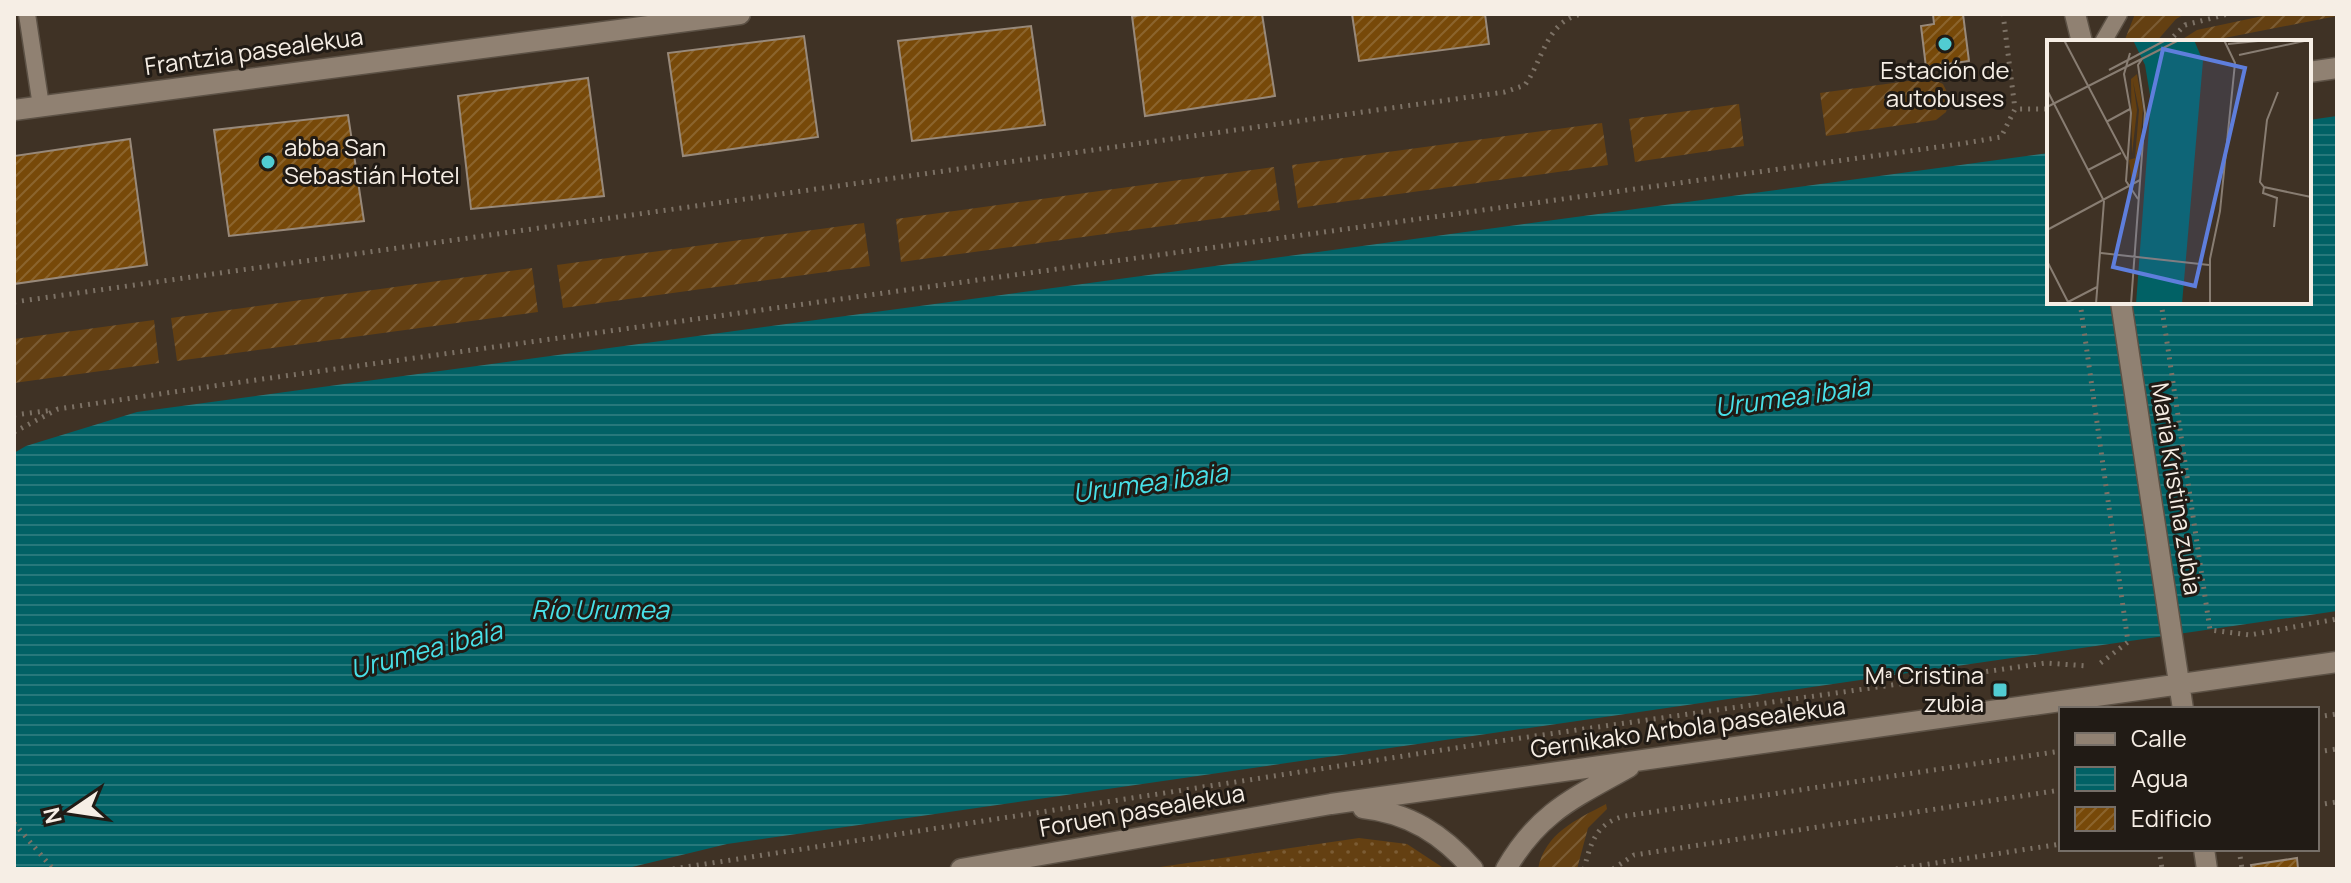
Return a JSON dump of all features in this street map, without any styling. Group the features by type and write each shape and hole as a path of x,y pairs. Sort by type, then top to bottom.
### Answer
{"main road":[{"name":"Frantzia pasealekua","path":"14,110 740,14"},
{"path":"2075,14 2084,40"},
{"path":"2085,40 2087,14"},
{"path":"2311,72 2337,68"},
{"name":"Maria Kristina zubia","path":"2121,304 2183,707"},
{"name":"Gernikako Arbola pasealekua","path":"1331,804 2337,662"},
{"path":"1506,869 1528,834 1550,813 1640,761"},
{"path":"1331,804 1408,817 1445,842 1473,869"},
{"name":"Foruen pasealekua","path":"961,869 1331,804"}],"lane":[{"path":"27,14 41,106"},
{"path":"2104,40 2119,14"}],"path":[{"path":"14,302 1505,92 1525,85 1555,29 1572,16 1583,14"},
{"path":"14,415 2001,137 2015,109 2003,14"},
{"path":"2170,40 2185,25 2228,14"},
{"path":"2015,109 2047,109"},
{"path":"673,869 2046,663 2097,666 2128,642 2080,304"},
{"path":"2161,304 2210,630 2250,635 2337,619"},
{"path":"14,432 58,409"},
{"path":"1584,869 1593,837 1602,826 1625,816 2059,751"},
{"path":"1613,869 1634,855 2059,790"},
{"path":"14,823 53,869"},
{"path":"1896,869 2059,844"}],"shaded area":[{"path":"2135,14 2185,14 2176,19 2158,40 2125,40"},
{"path":"2272,14 2337,16 2214,40 2181,40 2197,30"},
{"path":"1930,78 1943,84 1950,98 1946,112 1936,120 1826,136 1820,93"},
{"path":"1739,104 1744,146 1635,162 1629,119"},
{"path":"1602,123 1608,165 1298,208 1292,165"},
{"path":"1274,167 1280,210 901,262 896,219"},
{"path":"864,223 870,266 563,308 557,265"},
{"path":"532,268 538,312 177,361 171,318"},
{"path":"154,320 159,363 14,383 14,339"},
{"path":"1606,804 1607,809 1588,828 1577,869 1538,869 1547,846 1563,829"},
{"path":"1359,838 1407,844 1445,869 1146,869"}],"water":[{"name":"Río Urumea","path":"2337,116 2337,611 727,844 624,869 14,869 14,453 26,446 137,412 2047,153 2047,304 2311,304 2311,120"}],"building":[{"path":"1262,14 1275,96 1145,116 1132,16"},
{"path":"1352,14 1485,14 1489,44 1359,61"},
{"name":"Estación de autobuses","path":"1933,14 1963,14 1969,61 1926,67 1921,26 1934,24"},
{"path":"1031,26 1045,125 912,141 898,41"},
{"path":"804,36 818,137 683,156 668,53"},
{"path":"588,78 604,196 471,209 458,96"},
{"path":"348,115 364,221 229,236 214,130"},
{"path":"130,139 147,265 14,284 14,156"},
{"path":"2297,858 2298,869 2252,869 2251,865"}],"place":[{"name":"Estación de autobuses","path":"1945,44"},
{"name":"abba San Sebastián Hotel","path":"268,162"},
{"name":"Mª Cristina zubia","path":"2000,690"}],"water label":[{"name":"Urumea ibaia","path":"1792,397"},
{"name":"Urumea ibaia","path":"1150,483"},
{"name":"Urumea ibaia","path":"426,650"}]}
